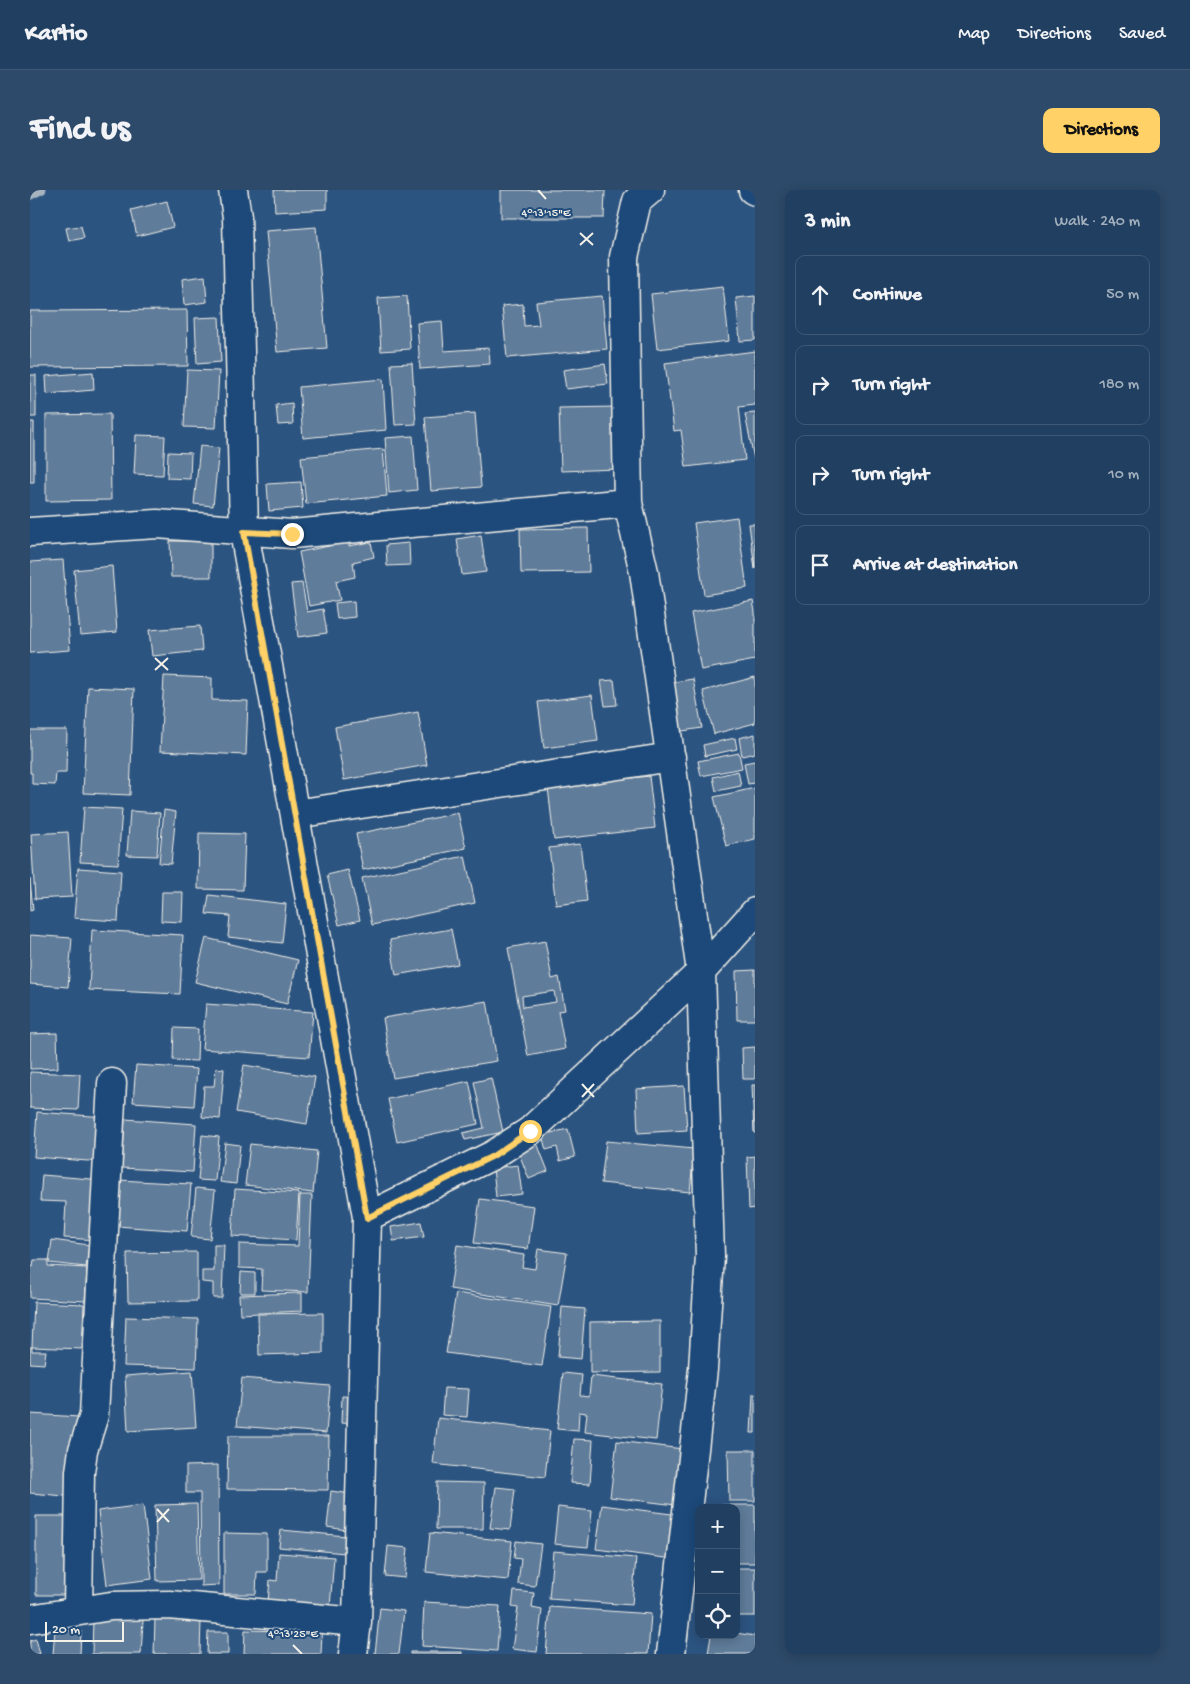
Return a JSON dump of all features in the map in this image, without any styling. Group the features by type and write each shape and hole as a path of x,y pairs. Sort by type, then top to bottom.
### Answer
{"street":[{"path":"233,190 237,217 244,532 367,1218 357,1622 352,1654"},
{"path":"650,190 637,201 624,257 628,503 644,572 701,972 710,1256 704,1369 670,1654"},
{"path":"30,532 157,524 244,532 292,534 628,503"},
{"path":"295,814 670,757"},
{"path":"367,1218 493,1156 530,1131 701,972 755,912"},
{"path":"78,1611 80,1472 94,1415 112,1083"},
{"path":"30,1619 111,1606 169,1605 357,1622"}],"building":[{"path":"274,190 327,190 327,209 275,212"},
{"path":"501,190 605,190 604,218 501,218"},
{"path":"167,201 173,227 137,236 131,210"},
{"path":"81,226 84,238 69,241 66,228"},
{"path":"316,227 327,348 277,352 266,231"},
{"path":"205,276 207,302 184,305 182,279"},
{"path":"723,286 729,341 657,349 651,294"},
{"path":"407,296 410,349 381,351 378,298"},
{"path":"602,296 607,349 507,358 502,306 523,304 524,326 539,325 536,302"},
{"path":"755,296 755,340 740,341 736,298"},
{"path":"187,310 188,366 30,367 30,311"},
{"path":"219,317 221,362 197,364 195,318"},
{"path":"442,321 444,351 489,348 490,364 420,369 417,323"},
{"path":"755,351 755,405 739,407 745,460 686,467 681,430 674,431 665,363"},
{"path":"412,363 416,424 395,425 391,364"},
{"path":"605,364 608,384 566,389 563,370"},
{"path":"187,370 219,371 216,428 184,427"},
{"path":"93,372 94,390 47,394 46,376"},
{"path":"30,375 36,375 36,417 30,417"},
{"path":"383,379 386,430 303,438 299,387"},
{"path":"292,403 293,424 278,425 276,405"},
{"path":"617,407 618,469 561,471 559,408"},
{"path":"475,413 481,487 431,491 425,417"},
{"path":"755,413 755,459 754,459 745,414"},
{"path":"110,414 111,500 46,501 46,415"},
{"path":"30,422 34,422 34,482 30,482"},
{"path":"136,435 165,436 163,475 134,474"},
{"path":"413,436 417,490 389,493 385,438"},
{"path":"200,446 219,448 213,506 194,504"},
{"path":"383,449 387,496 306,504 301,457"},
{"path":"168,452 191,453 190,479 167,478"},
{"path":"301,482 303,508 269,511 267,484"},
{"path":"737,517 747,588 704,595 694,523"},
{"path":"749,524 755,524 755,569"},
{"path":"588,528 589,572 521,573 520,529"},
{"path":"481,535 486,572 462,575 457,539"},
{"path":"170,541 211,541 211,577 171,577"},
{"path":"349,542 349,546 371,542 374,557 353,562 355,577 336,581 340,600 309,606 299,552"},
{"path":"409,543 410,565 387,566 386,545"},
{"path":"63,560 70,650 30,653 30,562"},
{"path":"112,566 117,632 80,635 74,570"},
{"path":"302,583 307,612 323,609 327,633 298,637 291,584"},
{"path":"354,601 355,617 337,619 335,603"},
{"path":"753,601 755,612 755,660 701,670 691,613"},
{"path":"200,626 202,651 152,656 149,630"},
{"path":"164,676 212,678 212,700 248,701 246,755 160,751"},
{"path":"755,677 755,723 714,734 703,691"},
{"path":"693,679 702,728 676,732 667,683"},
{"path":"614,680 617,705 605,706 601,681"},
{"path":"88,687 134,689 130,795 83,793"},
{"path":"592,695 598,741 544,748 538,702"},
{"path":"418,712 427,765 344,780 335,727"},
{"path":"30,730 67,730 66,773 56,773 55,785 32,784 32,773 30,773"},
{"path":"755,734 755,753 742,756 739,738"},
{"path":"735,738 737,749 705,756 703,745"},
{"path":"739,753 742,768 701,776 698,761"},
{"path":"755,761 755,783 748,784 744,763"},
{"path":"738,771 741,786 716,791 713,777"},
{"path":"649,776 655,828 554,840 548,787"},
{"path":"755,788 755,839 726,846 714,797"},
{"path":"84,807 122,809 118,864 80,862"},
{"path":"164,810 176,812 171,864 159,863"},
{"path":"130,811 160,813 157,856 127,855"},
{"path":"458,813 466,848 363,870 356,834"},
{"path":"68,832 72,897 35,899 31,834"},
{"path":"199,833 245,834 243,890 198,889"},
{"path":"580,844 587,901 556,905 549,848"},
{"path":"465,856 475,903 372,925 362,878"},
{"path":"78,868 121,871 118,921 74,918"},
{"path":"348,870 360,920 339,925 327,875"},
{"path":"30,879 33,910 30,911"},
{"path":"162,892 183,892 182,922 161,921"},
{"path":"209,895 286,904 282,943 228,937 230,916 206,914"},
{"path":"451,929 458,964 396,975 390,940"},
{"path":"92,930 183,935 180,994 89,990"},
{"path":"30,935 72,938 68,987 30,984"},
{"path":"206,938 298,960 287,1004 195,982"},
{"path":"545,941 552,979 559,977 565,1010 558,1011 565,1049 528,1056 508,948","holes":["554,991 556,1002 523,1007 522,996"]},
{"path":"755,970 755,1020 737,1020 736,971"},
{"path":"487,1001 497,1061 393,1078 383,1018"},
{"path":"206,1004 313,1012 309,1057 202,1049"},
{"path":"174,1028 198,1029 197,1061 173,1060"},
{"path":"57,1033 58,1068 30,1069 30,1034"},
{"path":"755,1047 755,1079 743,1079 742,1048"},
{"path":"136,1065 197,1069 194,1106 133,1102"},
{"path":"244,1065 315,1077 307,1124 236,1112"},
{"path":"216,1068 224,1069 220,1119 202,1117 204,1086 214,1086"},
{"path":"30,1072 80,1074 78,1110 30,1108"},
{"path":"491,1078 503,1132 465,1140 463,1133 484,1128 474,1082"},
{"path":"469,1081 478,1124 397,1142 388,1099"},
{"path":"752,1085 755,1085 755,1133 754,1133"},
{"path":"684,1086 687,1130 638,1133 636,1089"},
{"path":"37,1112 105,1117 102,1162 34,1157"},
{"path":"125,1119 196,1124 193,1172 122,1168"},
{"path":"568,1129 575,1157 560,1161 557,1147 546,1150 542,1135"},
{"path":"202,1135 219,1137 215,1181 198,1180"},
{"path":"606,1141 694,1149 690,1192 601,1183"},
{"path":"225,1143 240,1145 236,1184 220,1182"},
{"path":"537,1143 548,1171 529,1179 518,1151"},
{"path":"250,1144 317,1151 313,1193 245,1185"},
{"path":"755,1156 755,1208 749,1209 747,1157"},
{"path":"518,1165 522,1194 496,1197 493,1168"},
{"path":"42,1175 103,1180 99,1240 64,1238 66,1202 40,1201"},
{"path":"119,1180 191,1184 187,1231 116,1226"},
{"path":"196,1188 215,1190 210,1239 191,1237"},
{"path":"235,1189 299,1193 296,1240 232,1236"},
{"path":"300,1195 312,1195 308,1292 261,1290 262,1269 239,1268 239,1244 298,1246"},
{"path":"480,1199 534,1206 528,1249 474,1243"},
{"path":"421,1222 424,1237 393,1241 391,1227"},
{"path":"52,1240 89,1245 86,1267 49,1263"},
{"path":"214,1245 224,1245 222,1298 213,1298 213,1283 202,1282 202,1271 214,1271"},
{"path":"457,1245 524,1255 522,1267 535,1269 538,1249 567,1253 558,1306 450,1289"},
{"path":"197,1252 197,1301 128,1302 127,1253"},
{"path":"34,1260 48,1260 48,1266 87,1268 85,1301 30,1298 30,1266 33,1267"},
{"path":"241,1272 255,1273 255,1293 240,1293"},
{"path":"302,1293 302,1311 240,1314 239,1295"},
{"path":"456,1293 551,1307 542,1366 446,1353"},
{"path":"34,1302 84,1304 82,1349 32,1347"},
{"path":"562,1307 585,1309 581,1359 558,1357"},
{"path":"323,1313 323,1353 259,1355 258,1314"},
{"path":"126,1317 198,1319 196,1368 124,1366"},
{"path":"660,1321 660,1372 590,1373 590,1322"},
{"path":"30,1347 32,1347 32,1351 46,1351 44,1364 30,1363"},
{"path":"192,1371 196,1427 128,1431 125,1376"},
{"path":"563,1373 582,1375 580,1395 589,1396 591,1376 662,1384 656,1440 585,1432 587,1413 579,1412 578,1431 557,1429"},
{"path":"242,1378 330,1386 326,1433 237,1426"},
{"path":"444,1388 469,1389 467,1417 442,1415"},
{"path":"753,1394 755,1394 755,1433 751,1433"},
{"path":"342,1396 360,1397 358,1424 341,1423"},
{"path":"30,1414 79,1417 68,1468 65,1496 30,1493"},
{"path":"438,1418 550,1431 545,1477 433,1464"},
{"path":"228,1436 329,1436 328,1490 227,1489"},
{"path":"574,1439 593,1440 590,1484 570,1483"},
{"path":"617,1441 683,1449 676,1505 610,1497"},
{"path":"728,1450 755,1450 755,1501 729,1501"},
{"path":"218,1465 219,1585 201,1586 200,1493 186,1493 186,1466"},
{"path":"437,1482 484,1483 483,1529 436,1529"},
{"path":"496,1487 515,1489 510,1530 490,1528"},
{"path":"331,1491 351,1494 346,1530 327,1527"},
{"path":"197,1504 199,1580 157,1581 155,1505"},
{"path":"143,1505 152,1579 107,1585 98,1511"},
{"path":"602,1505 679,1515 673,1559 596,1549"},
{"path":"740,1505 755,1505 755,1563 740,1563"},
{"path":"558,1507 592,1511 588,1547 554,1544"},
{"path":"36,1516 74,1516 74,1595 36,1595"},
{"path":"281,1530 346,1536 345,1553 279,1547"},
{"path":"224,1533 267,1534 267,1572 257,1572 256,1594 224,1594"},
{"path":"430,1533 512,1541 508,1580 426,1572"},
{"path":"516,1541 541,1544 535,1586 518,1584 521,1559 514,1558"},
{"path":"388,1546 408,1548 405,1578 385,1576"},
{"path":"553,1551 636,1558 632,1605 549,1599"},
{"path":"279,1553 334,1557 330,1607 268,1602 270,1580 277,1581"},
{"path":"740,1568 755,1568 755,1616 740,1616"},
{"path":"514,1591 534,1593 532,1608 542,1610 537,1652 512,1649 518,1608 512,1607"},
{"path":"424,1602 500,1606 497,1651 422,1646"},
{"path":"550,1607 651,1614 648,1654 546,1654"},
{"path":"380,1608 404,1611 399,1654 375,1654"},
{"path":"155,1618 201,1619 200,1654 154,1654"},
{"path":"93,1619 143,1620 141,1654 92,1654"},
{"path":"55,1630 81,1631 80,1654 53,1654"},
{"path":"245,1630 322,1632 321,1654 244,1654"},
{"path":"208,1632 228,1632 228,1654 207,1654"},
{"path":"740,1634 755,1636 755,1654 708,1654 710,1639 740,1639"},
{"path":"36,1639 40,1654 30,1654 30,1641"},
{"path":"410,1652 462,1652 462,1654 410,1654"}],"waterway":[{"path":"30,196 42,190"}],"route":[{"path":"292,534 244,532 367,1218 493,1156 530,1131"}]}
